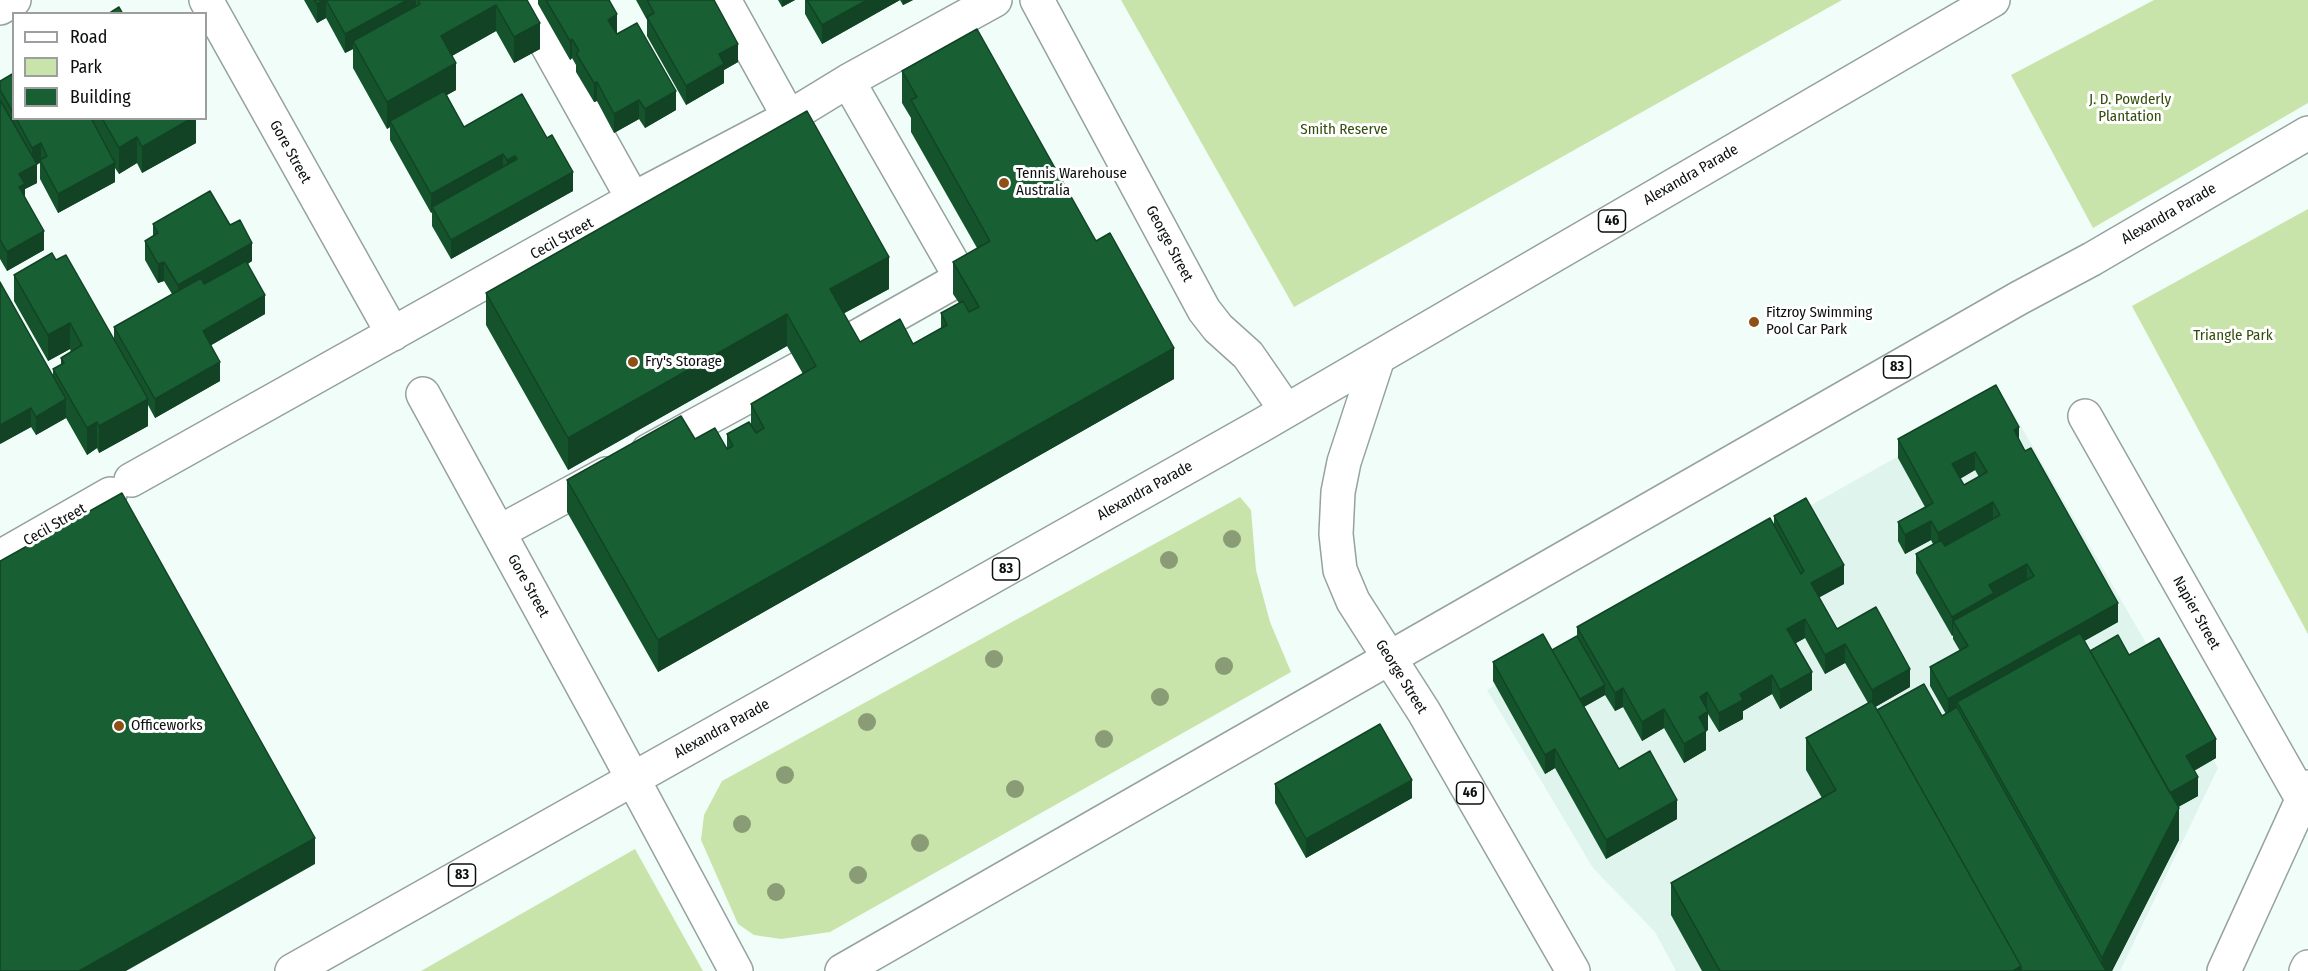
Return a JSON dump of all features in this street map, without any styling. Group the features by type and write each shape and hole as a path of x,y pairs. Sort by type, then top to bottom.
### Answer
{"main road":[{"path":"0,8 14,0"},
{"name":"Gore Street","path":"206,0 393,334"},
{"path":"522,0 633,199"},
{"path":"724,0 789,117"},
{"name":"Cecil Street","path":"0,557 633,199 789,117 848,81 995,0"},
{"name":"George Street","path":"1037,0 1204,310 1218,328 1248,355 1286,410"},
{"name":"Alexandra Parade","path":"292,971 1378,358 1993,0"},
{"path":"844,344 961,278 848,81"},
{"name":"Alexandra Parade","path":"842,971 1388,657 2019,298 2092,259 2308,133"},
{"name":"George Street","path":"1378,358 1344,462 1336,512 1338,558 1344,581 1353,601 1424,712 1573,971"},
{"path":"499,532 800,368"},
{"name":"Gore Street","path":"423,394 736,971"},
{"name":"Napier Street","path":"2085,416 2306,798"},
{"path":"2224,971 2306,798"},
{"path":"2306,971 2308,967"}],"shaded area":[{"path":"2004,397 2218,768 2120,971 1676,971 1655,932 1593,868 1487,690 1640,601"}],"green space":[{"name":"Smith Reserve","path":"1121,0 1842,0 1294,307"},
{"name":"J. D. Powderly Plantation","path":"2154,0 2308,0 2308,103 2093,228 2011,75"},
{"name":"Triangle Park","path":"2308,209 2308,634 2132,306"},
{"path":"1240,497 1251,510 1256,570 1270,622 1291,672 830,932 781,939 754,935 738,924 701,840 704,815 722,781"},
{"path":"635,849 703,971 421,971"}],"building":[{"path":"326,0 407,0 345,34"},
{"path":"418,0 527,0 540,23 514,37 496,5 441,36 456,63 387,102 353,41 420,4"},
{"path":"546,0 609,0 617,14 608,20 617,34 637,23 676,91 645,109 639,100 614,114 597,82 594,83 576,53 579,51 572,39 570,41"},
{"path":"647,0 714,0 738,44 719,54 724,64 686,86 647,17 654,13"},
{"path":"807,0 867,0 822,25"},
{"path":"119,7 122,12 111,12"},
{"name":"Fry's Storage","path":"977,29 1096,241 1110,233 1174,348 658,640 567,480 681,416 695,439 715,428 727,449 733,446 727,434 749,422 756,433 764,428 751,404 816,366 787,314 568,438 486,293 807,111 889,257 830,289 860,342 900,319 913,344 947,325 941,313 963,301 969,312 979,307 953,262 990,241 911,100 917,97 902,71"},
{"path":"12,74 12,111 0,90 0,81"},
{"path":"444,91 464,127 522,94 547,138 552,135 573,172 451,240 432,207 517,159 515,156 507,160 503,154 431,194 390,121"},
{"path":"0,100 37,164 19,174 25,184 19,187 44,231 7,252 0,240"},
{"path":"17,120 92,120 115,163 58,194 40,160 47,156 41,143 32,148"},
{"path":"103,120 189,120 142,147 137,137 119,148"},
{"path":"210,191 230,225 240,220 252,243 178,285 164,262 158,264 145,241 158,233 153,224"},
{"path":"52,253 56,260 66,255 148,399 99,426 97,422 87,428 53,369 64,363 61,358 82,345 70,323 48,335 14,275"},
{"path":"246,261 265,295 203,331 220,362 155,399 114,327 201,278 204,284"},
{"path":"0,282 66,399 36,417 31,408 0,425"},
{"path":"1996,385 2019,427 2014,430 2025,451 2031,448 2118,603 1948,699 1930,667 1968,646 1953,621 2034,576 2027,564 1989,585 1994,593 1952,617 1916,554 1941,540 1945,546 2000,515 1993,502 1938,533 1931,521 1905,535 1898,522 1933,503 1898,439","holes":["1975,452 1987,472 1964,485 1952,464"]},
{"name":"Officeworks","path":"122,493 315,838 79,971 0,971 0,561"},
{"path":"1806,498 1844,565 1811,583 1837,629 1876,607 1910,669 1872,690 1845,644 1825,655 1805,619 1787,629 1812,672 1780,690 1772,675 1740,694 1743,700 1719,713 1707,692 1700,697 1708,711 1699,717 1706,731 1684,744 1664,709 1642,722 1623,688 1615,693 1577,627 1770,518 1801,574 1804,571 1774,516"},
{"path":"2080,633 2179,808 2102,958 1957,702"},
{"path":"1543,634 1619,769 1650,751 1677,800 1606,840 1555,749 1545,755 1493,662"},
{"path":"2118,635 2129,655 2159,638 2216,739 2186,756 2198,777 2170,793 2090,651"},
{"path":"1577,636 1605,685 1580,699 1552,650"},
{"path":"1924,684 1942,716 1957,707 2106,971 2021,971 2021,966 1877,710"},
{"path":"1872,701 2021,966 2013,971 1720,971 1671,883 1836,790 1806,738"},
{"path":"1380,724 1412,780 1306,839 1275,784"}],"place":[{"name":"Tennis Warehouse Australia","path":"1004,183"},
{"name":"Fitzroy Swimming Pool Car Park","path":"1754,322"},
{"name":"Fry's Storage","path":"633,362"},
{"name":"Officeworks","path":"119,726"}]}
